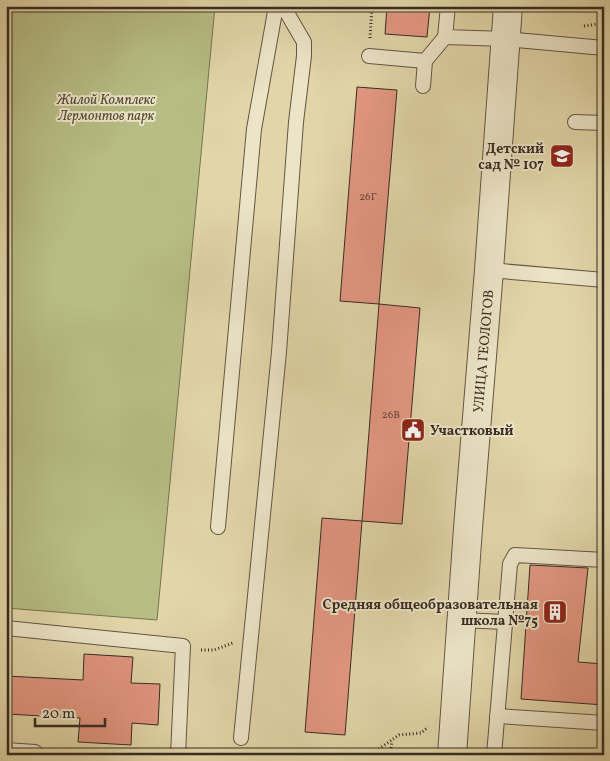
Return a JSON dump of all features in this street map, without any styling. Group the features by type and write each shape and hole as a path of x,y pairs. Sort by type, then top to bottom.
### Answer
{"street":[{"name":"УЛИЦА ГЕОЛОГОВ","path":"452,755 490,270 508,6"}],"lane":[{"path":"218,528 254,129 276,6"},
{"path":"240,738 279,352 296,122 304,56 304,42 283,6"},
{"path":"423,86 425,61 445,37 448,6"},
{"path":"445,37 604,48"},
{"path":"368,56 425,61"},
{"path":"575,122 604,123"},
{"path":"490,270 604,280"},
{"path":"494,755 510,564 515,555 604,560"},
{"path":"462,620 505,622"},
{"path":"6,628 183,646 178,755"},
{"path":"497,716 604,723"},
{"path":"6,750 35,752 35,755"}],"path":[{"path":"368,56 372,6"},
{"path":"214,650 236,642"},
{"path":"370,755 399,735 422,733 428,729 430,722"},
{"path":"390,755 392,740"}],"green space":[{"name":"Жилой Комплекс Лермонтов парк","path":"6,6 215,6 157,620 6,608"}],"building":[{"path":"387,6 430,6 427,37 385,34"},
{"path":"357,87 397,90 379,304 340,301"},
{"path":"379,304 420,308 402,524 362,521"},
{"path":"322,518 362,521 345,735 305,732"},
{"name":"Средняя общеобразовательная школа №75","path":"530,565 588,568 578,662 604,664 604,705 521,699"},
{"path":"84,654 133,657 131,683 160,684 158,725 132,723 131,745 78,742 80,718 6,714 6,676 83,680"}],"place":[{"name":"Детский сад № 107","path":"562,156"},
{"name":"Участковый","path":"413,430"},
{"name":"Средняя общеобразовательная школа №75","path":"555,612"}]}
